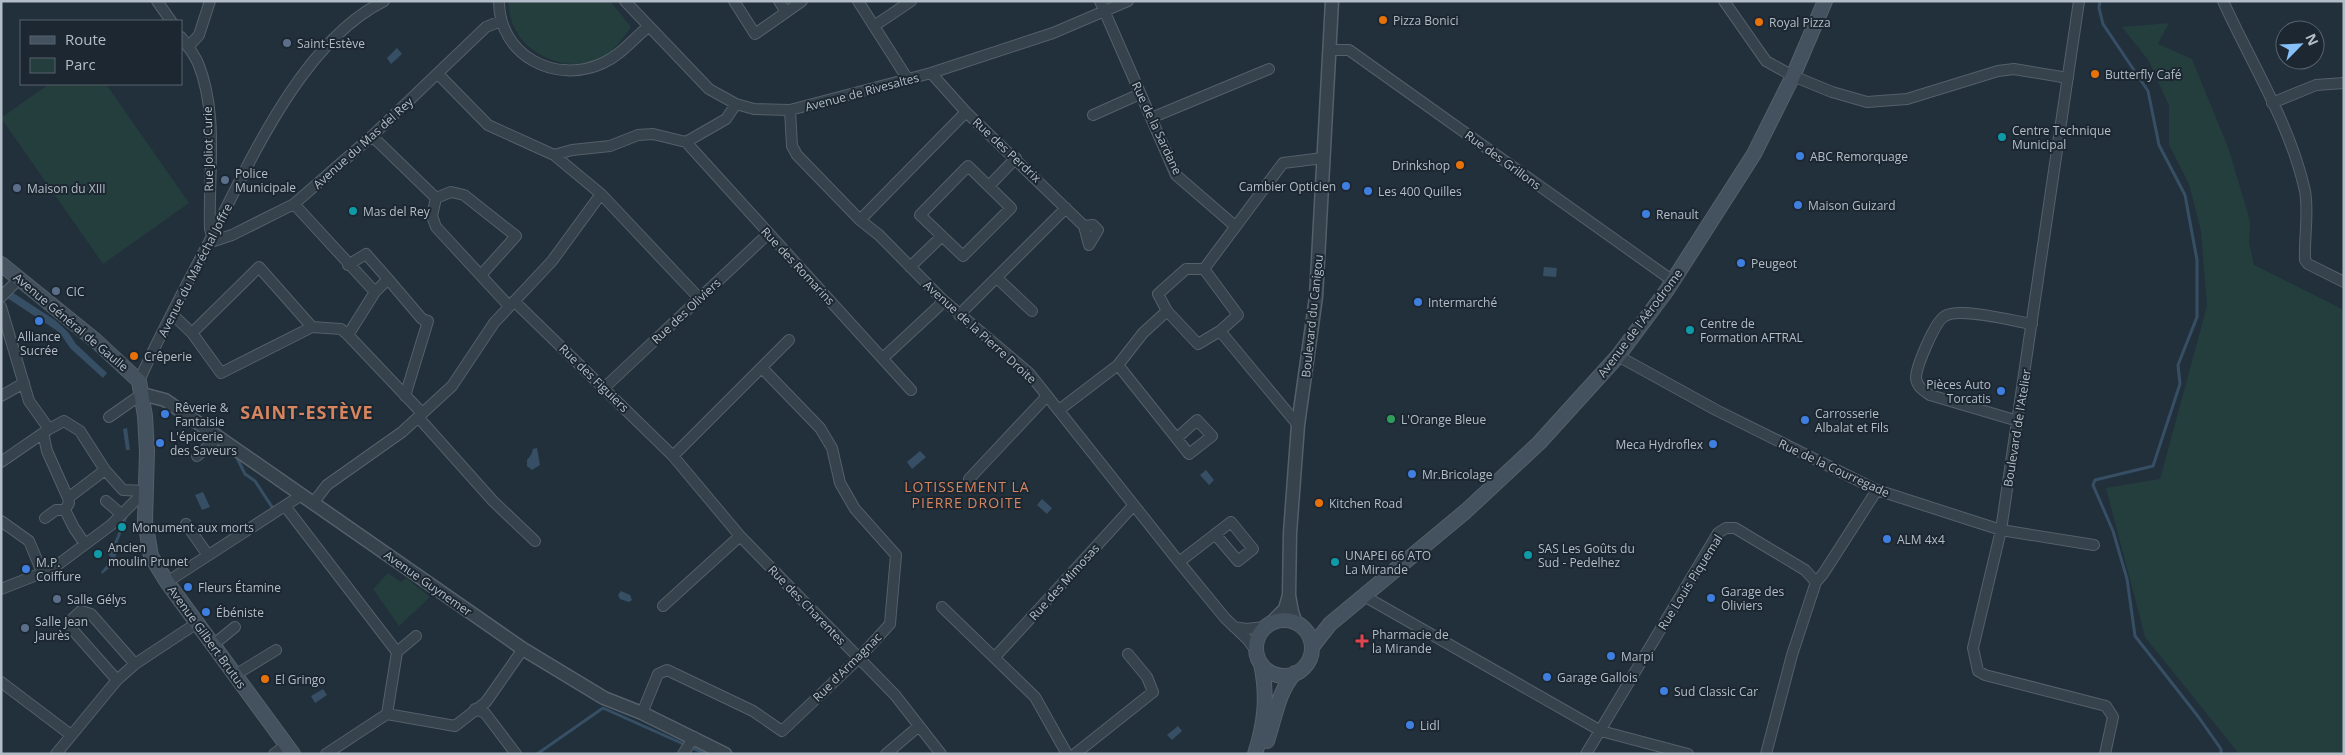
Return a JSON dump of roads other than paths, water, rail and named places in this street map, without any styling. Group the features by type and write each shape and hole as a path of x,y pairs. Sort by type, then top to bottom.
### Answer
{"main road":[{"name":"Avenue de l'Aérodrome","path":"1312,647 1330,624 1466,510 1539,443 1618,356 1673,281 1754,154 1793,76 1825,1"},
{"name":"Avenue Général de Gaulle","path":"1,264 96,341 141,387"},
{"name":"Avenue Gilbert Brutus","path":"141,387 147,451 144,510 151,556 167,582 290,749"},
{"path":"1255,754 1265,715 1266,694 1257,642 1269,625 1288,620 1300,625 1308,633 1312,647 1308,662 1286,683 1262,754"},
{"path":"1300,625 1330,624"},
{"path":"1259,658 1276,675 1295,673"}],"street":[{"path":"157,1 170,20"},
{"path":"188,47 199,35 210,1"},
{"path":"499,1 501,21 507,34 534,62 548,68 570,72 587,69 605,62 620,53 648,26"},
{"name":"Avenue de Rivesaltes","path":"625,1 708,89 736,104 754,108 790,110 907,78 931,74 1053,33 1102,6 1128,1"},
{"path":"734,1 755,34 802,1"},
{"path":"779,1 786,12"},
{"path":"858,1 907,78"},
{"path":"874,26 911,1"},
{"name":"Boulevard du Canigou","path":"1325,1 1330,37"},
{"name":"Boulevard du Canigou","path":"1300,625 1292,612 1289,595 1290,533 1298,425 1316,297 1332,1"},
{"path":"1724,1 1766,61 1793,76 1832,92 1867,102 1907,99 1998,71 2014,69 2068,78"},
{"name":"Boulevard de l'Atelier","path":"2080,1 2001,530 1973,648 1978,671 1985,675 2106,706 2113,717 2105,754"},
{"path":"2223,1 2230,18 2254,61 2292,150 2305,193 2305,260 2308,264 2344,282"},
{"name":"Avenue du Maréchal Joffre","path":"141,387 172,314 250,160 298,79 337,37 379,2"},
{"name":"Rue de la Sardane","path":"1102,6 1176,175 1235,226"},
{"name":"Avenue du Mas del Rey","path":"211,237 214,241 232,234 294,204 372,136 486,27 501,21"},
{"name":"Rue Joliot Curie","path":"182,38 197,62 208,97 211,237"},
{"name":"Rue des Grillons","path":"1330,50 1349,50 1673,281"},
{"path":"1151,118 1268,69"},
{"path":"438,74 488,125 554,155 601,194 699,298"},
{"name":"Rue des Perdrix","path":"931,74 966,112 1016,158 1084,226"},
{"path":"2272,103 2316,85 2344,82"},
{"path":"1093,115 1140,94"},
{"path":"554,155 572,150 610,146 638,135 653,134 686,142 726,118 736,104"},
{"name":"Avenue de la Pierre Droite","path":"790,110 792,146 797,155 942,300 1028,374 1059,410 1179,562 1233,627 1248,640 1259,658"},
{"path":"860,220 966,112"},
{"path":"372,136 436,198 451,192 464,195 516,236 481,275"},
{"name":"Rue des Romarins","path":"686,142 911,390"},
{"path":"989,186 1016,158"},
{"path":"1204,269 1283,163 1323,158"},
{"path":"968,166 1010,208 963,256 942,236 920,214 968,166"},
{"path":"313,503 327,485 402,432 452,386 494,323 552,261 601,194"},
{"name":"Rue des Figuiers","path":"436,198 432,216 436,227 511,304 604,388 673,456"},
{"path":"294,204 348,265 375,292"},
{"path":"959,315 998,279 1066,208"},
{"name":"Rue des Oliviers","path":"604,388 768,234"},
{"path":"910,267 942,236"},
{"path":"348,265 366,254 422,319 428,321 405,396"},
{"path":"192,333 259,267 312,327"},
{"path":"1186,269 1204,269 1238,315 1220,331 1198,344 1167,311 1158,294 1186,269"},
{"path":"4,294 20,279"},
{"path":"348,335 375,292 388,279"},
{"path":"998,279 1032,311"},
{"path":"883,358 939,306 942,300"},
{"path":"1,307 4,326 24,383 28,401 46,431 47,451 68,498 69,504 65,510"},
{"path":"1059,410 1118,365 1143,333 1167,311"},
{"path":"2018,421 1930,395 1920,389 1916,380 1917,369 1937,323 1945,316 1958,312 2032,324"},
{"path":"172,314 192,333 221,373 312,327 341,330 348,335 405,396 493,500 535,541"},
{"path":"1220,331 1298,425"},
{"path":"673,456 789,340"},
{"name":"Rue de la Courregade","path":"1618,356 1716,410 1877,490 2001,530 2094,545"},
{"path":"1118,365 1177,438"},
{"name":"Rue d'Armagnac","path":"642,713 658,674 667,670 753,711 782,731 858,659 890,624 896,555 855,509 840,483 832,448 820,428 762,368"},
{"path":"1,396 24,383"},
{"path":"109,416 141,387"},
{"name":"Avenue Guynemer","path":"141,387 165,400 300,496 313,503 446,602 604,698 642,713 689,746 725,754"},
{"path":"969,479 1047,396"},
{"path":"2,461 64,421 80,431 122,490 145,491"},
{"path":"197,456 219,437"},
{"name":"Rue des Charentes","path":"673,456 740,536 895,696 941,754"},
{"path":"68,498 106,470"},
{"path":"1766,754 1792,655 1816,582 1824,574 1877,490"},
{"path":"1,589 47,571 84,546 111,525 145,491"},
{"path":"167,582 300,496"},
{"path":"106,501 122,514"},
{"path":"285,506 397,652"},
{"name":"Rue des Mimosas","path":"995,657 1133,506"},
{"path":"45,518 56,510 65,510"},
{"path":"65,510 84,546"},
{"path":"1,521 29,541 47,571"},
{"path":"186,524 208,555"},
{"name":"Rue Louis Piquemal","path":"1601,730 1718,534 1726,528 1735,528 1805,570 1816,582"},
{"path":"1179,562 1215,534"},
{"path":"663,606 740,536"},
{"name":"Boulevard du Canigou","path":"1269,625 1285,608 1289,595"},
{"path":"1364,596 1601,730 1688,754"},
{"path":"942,607 1035,697 1068,754"},
{"path":"116,680 72,628 71,620 81,611 91,614 135,664"},
{"path":"56,754 116,680 135,664 197,623"},
{"path":"1233,627 1246,629 1269,625"},
{"path":"213,645 235,626"},
{"path":"387,714 397,652 416,636"},
{"path":"326,754 387,714 455,726 486,702 523,649"},
{"path":"235,675 276,650"},
{"path":"1074,754 1153,692 1147,677 1128,654"},
{"path":"1,682 71,735"},
{"path":"475,709 485,713 516,754"},
{"path":"886,754 919,726"},
{"path":"1586,754 1601,730"},
{"path":"274,754 290,749"}],"water":[{"path":"397,48 402,54 391,64 387,58"},
{"path":"1544,267 1557,268 1556,277 1543,276"},
{"path":"1,285 55,320 68,332 76,344 107,373 103,378 70,348 56,330 1,294"},
{"path":"127,428 130,450 126,450 123,429"},
{"path":"537,448 540,465 532,470 527,466 527,460 533,449"},
{"path":"920,451 926,457 912,469 907,462"},
{"path":"1206,470 1214,480 1209,485 1200,475"},
{"path":"203,492 210,507 202,510 195,495"},
{"path":"1042,499 1052,508 1047,514 1037,505"},
{"path":"109,544 117,548 115,563 102,574 101,572 112,559 106,551"},
{"path":"621,591 630,595 632,600 629,602 620,599 618,595"},
{"path":"323,689 327,695 315,703 311,696"},
{"path":"1178,726 1182,731 1172,740 1167,735"}],"waterway":[{"path":"2100,1 2099,8 2103,24 2148,91 2159,145 2185,195 2197,260 2197,317 2178,365 2180,384 2153,466 2095,480 2093,485 2113,531 2127,579 2135,636 2197,715 2221,749 2221,754"},
{"path":"236,456 245,474 255,481 274,510"},
{"path":"113,550 127,514"},
{"path":"537,754 603,708 706,754"}],"place":[{"name":"Pizza Bonici","path":"1383,20"},
{"name":"Royal Pizza","path":"1759,22"},
{"name":"Saint-Estève","path":"287,43"},
{"name":"Butterfly Café","path":"2095,74"},
{"name":"Centre Technique Municipal","path":"2002,137"},
{"name":"ABC Remorquage","path":"1800,156"},
{"name":"Drinkshop","path":"1460,165"},
{"name":"Police Municipale","path":"225,180"},
{"name":"Cambier Opticien","path":"1346,186"},
{"name":"Maison du XIII","path":"17,188"},
{"name":"Les 400 Quilles","path":"1368,191"},
{"name":"Maison Guizard","path":"1798,205"},
{"name":"Mas del Rey","path":"353,211"},
{"name":"Renault","path":"1646,214"},
{"name":"Peugeot","path":"1741,263"},
{"name":"CIC","path":"56,291"},
{"name":"Intermarché","path":"1418,302"},
{"name":"Alliance Sucrée","path":"39,321"},
{"name":"Centre de Formation AFTRAL","path":"1690,330"},
{"name":"Crêperie","path":"134,356"},
{"name":"Pièces Auto Torcatis","path":"2001,391"},
{"name":"Rêverie & Fantaisie","path":"165,414"},
{"name":"L'Orange Bleue","path":"1391,419"},
{"name":"Carrosserie Albalat et Fils","path":"1805,420"},
{"name":"L'épicerie des Saveurs","path":"160,443"},
{"name":"Meca Hydroflex","path":"1713,444"},
{"name":"Mr.Bricolage","path":"1412,474"},
{"name":"Kitchen Road","path":"1319,503"},
{"name":"Monument aux morts","path":"122,527"},
{"name":"ALM 4x4","path":"1887,539"},
{"name":"Ancien moulin Prunet","path":"98,554"},
{"name":"SAS Les Goûts du Sud - Pedelhez","path":"1528,555"},
{"name":"UNAPEI 66 ATO La Mirande","path":"1335,562"},
{"name":"M.P. Coiffure","path":"26,569"},
{"name":"Fleurs Étamine","path":"188,587"},
{"name":"Garage des Oliviers","path":"1711,598"},
{"name":"Salle Gélys","path":"57,599"},
{"name":"Ébéniste","path":"206,612"},
{"name":"Salle Jean Jaurès","path":"25,628"},
{"name":"Pharmacie de la Mirande","path":"1362,641"},
{"name":"Marpi","path":"1611,656"},
{"name":"Garage Gallois","path":"1547,677"},
{"name":"El Gringo","path":"265,679"},
{"name":"Sud Classic Car","path":"1664,691"},
{"name":"Lidl","path":"1410,725"}],"district":[{"name":"SAINT-ESTÈVE","path":"307,412"},
{"name":"LOTISSEMENT LA PIERRE DROITE","path":"967,494"}]}
